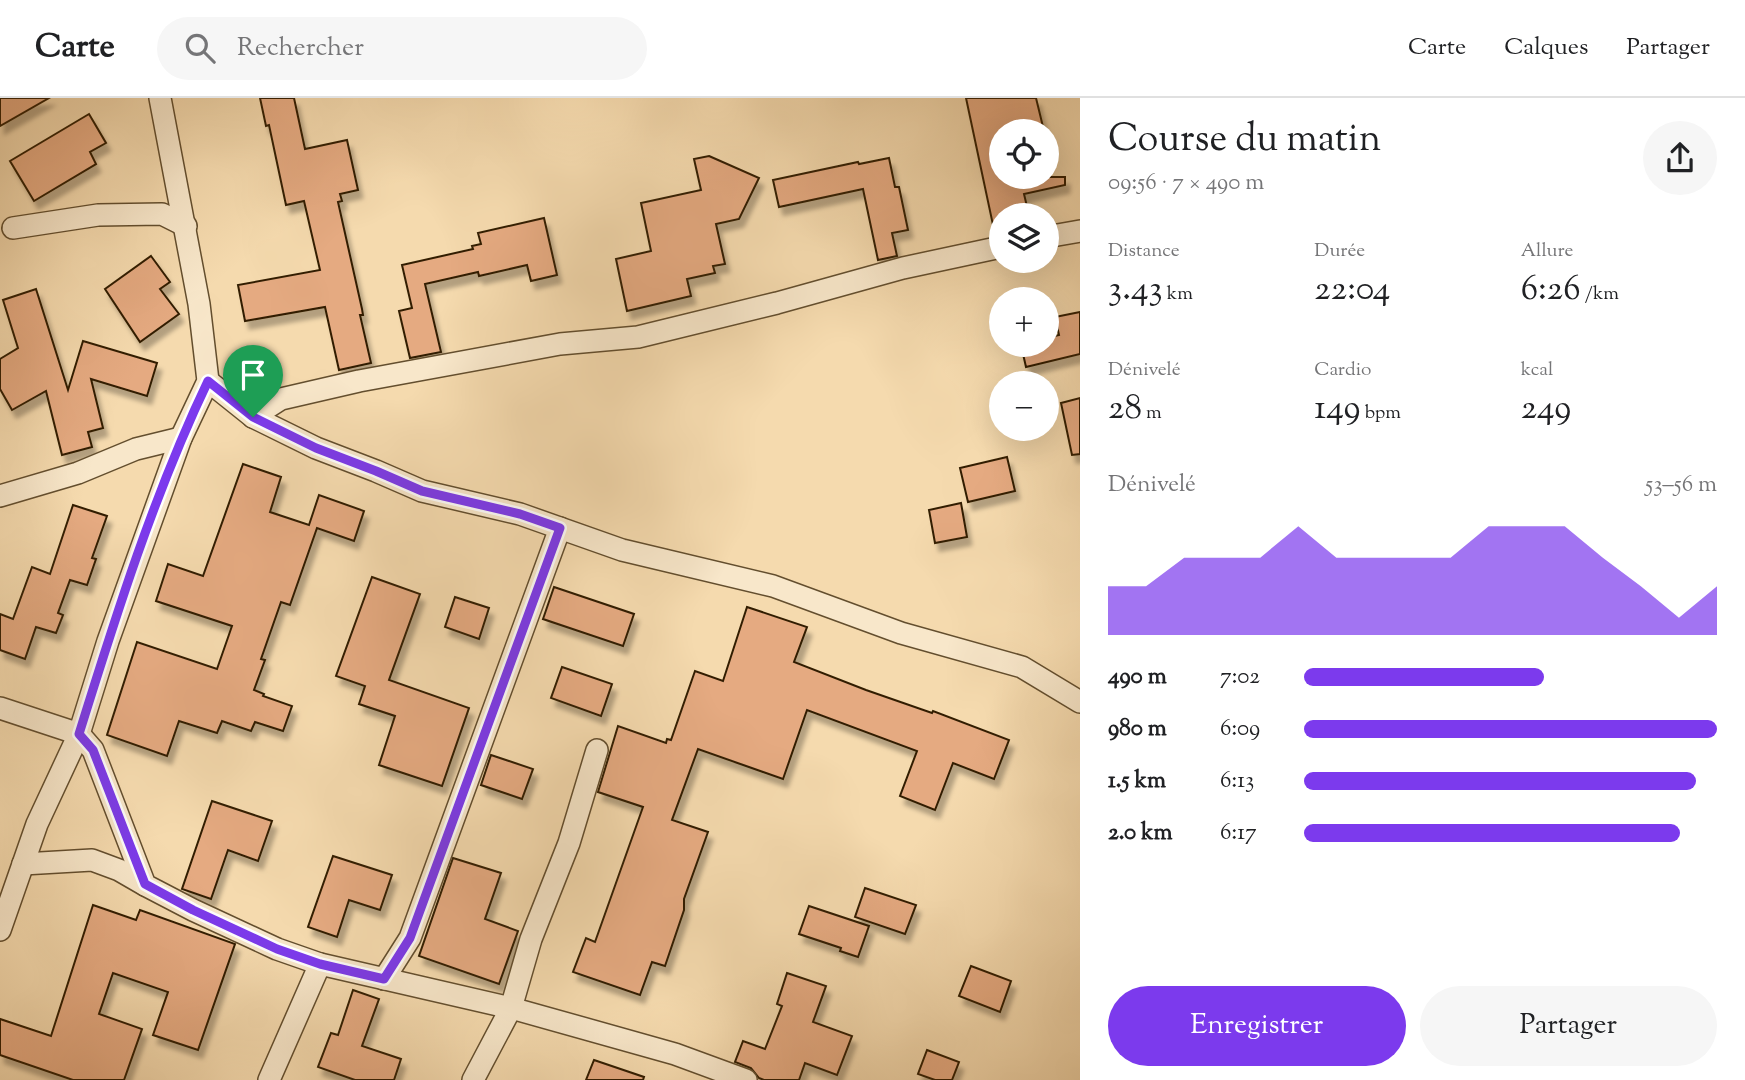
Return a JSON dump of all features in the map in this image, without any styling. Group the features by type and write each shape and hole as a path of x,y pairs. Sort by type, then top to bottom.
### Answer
{"street":[{"path":"0,930 37,824 79,734 108,641 181,438 208,381 186,226 160,98"},
{"path":"4,226 98,215 162,214 186,226"},
{"path":"1059,235 1080,231"},
{"path":"253,417 281,399 359,381 559,344 638,337 777,303 903,268 989,250"},
{"path":"208,381 253,417 316,448 422,491 520,514 622,550 773,586 901,633 1022,667 1080,702"},
{"path":"0,496 14,494 78,472 136,449 181,438"},
{"path":"384,979 410,938 560,528"},
{"path":"0,708 79,734 93,750 145,884"},
{"path":"473,1080 511,1008 531,939 569,843 597,750"},
{"path":"23,864 92,860 119,870 193,910 277,949 320,964 511,1008 675,1055 746,1080"},
{"path":"269,1080 320,964"}],"building":[{"path":"0,98 49,98 0,126"},
{"path":"260,98 294,98 305,149 347,140 358,190 340,194 342,201 338,202 371,363 339,370 325,307 245,321 238,285 320,270 304,201 286,205 269,125 266,126"},
{"path":"966,98 1036,98 1041,119 989,119 989,189 1047,189 1024,194 1026,203 989,203 989,206"},
{"path":"89,114 106,143 90,152 96,164 34,201 10,161"},
{"path":"709,156 759,178 739,219 716,224 725,264 713,266 715,273 687,279 691,296 627,311 616,259 651,251 641,203 701,190 694,159"},
{"path":"889,158 895,187 899,187 908,230 892,233 897,256 878,260 863,189 779,207 773,180"},
{"path":"1059,177 1065,177 1065,185 1059,186"},
{"path":"544,218 557,275 531,281 527,265 425,284 441,352 410,358 399,311 412,308 402,265 473,249 472,246 481,244 478,233"},
{"path":"151,256 170,282 160,289 179,314 140,342 105,289"},
{"path":"36,289 68,390 83,341 157,363 147,396 91,379 103,428 88,432 92,447 62,455 46,391 12,410 0,389 0,359 18,348 3,300"},
{"path":"1080,312 1080,354 1026,367 1024,357 1059,357 1059,316"},
{"path":"1080,398 1080,454 1072,455 1061,403"},
{"path":"1007,457 1015,491 968,502 960,468"},
{"path":"243,464 281,477 270,512 309,525 319,495 364,511 354,541 317,528 290,605 281,602 261,659 265,660 254,690 292,706 283,731 255,722 251,731 222,721 217,733 179,721 167,756 107,735 137,642 217,669 232,626 156,601 168,564 203,576"},
{"path":"961,503 967,537 935,543 929,510"},
{"path":"73,505 107,516 92,558 96,559 87,585 70,580 58,613 63,615 56,633 36,627 25,659 0,650 0,614 13,619 32,567 50,574"},
{"path":"372,577 420,594 389,680 469,708 442,786 379,765 395,716 359,704 365,686 336,676"},
{"path":"554,587 634,614 623,646 543,619"},
{"path":"455,597 489,608 479,639 445,627"},
{"path":"747,607 807,627 794,662 1009,740 994,779 953,763 935,810 900,796 917,751 807,710 783,779 698,749 672,820 708,832 684,899 684,910 665,966 652,962 640,995 573,972 586,938 595,942 643,807 598,792 618,726 666,743 667,739 671,740 695,671 723,681"},
{"path":"562,667 612,684 601,716 551,698"},
{"path":"491,755 533,769 522,799 481,785"},
{"path":"212,801 272,821 258,861 228,850 211,899 182,889"},
{"path":"333,856 392,875 380,910 349,900 337,937 308,927"},
{"path":"453,858 501,873 485,919 518,931 499,984 419,956"},
{"path":"865,888 916,905 905,934 855,917"},
{"path":"93,905 136,920 140,910 235,944 198,1050 153,1035 168,992 113,973 99,1014 142,1029 124,1080 73,1080 0,1055 0,1019 51,1036"},
{"path":"809,906 869,926 858,957 840,951 841,948 799,934"},
{"path":"971,966 1011,981 1000,1012 959,996"},
{"path":"787,973 826,986 813,1022 852,1036 837,1075 805,1063 799,1080 764,1080 751,1068 735,1062 743,1041 765,1049 782,1006 777,1004"},
{"path":"353,990 379,999 362,1046 401,1059 394,1080 355,1080 318,1067 331,1033 338,1035"},
{"path":"927,1050 959,1062 952,1080 935,1080 918,1074"},
{"path":"594,1060 644,1077 643,1080 586,1080"}],"route":[{"path":"208,381 253,417 316,448 422,491 520,514 560,528 439,864 410,938 384,979 320,964 277,949 193,910 145,884 93,750 79,734 108,641 181,438 208,381"}]}
